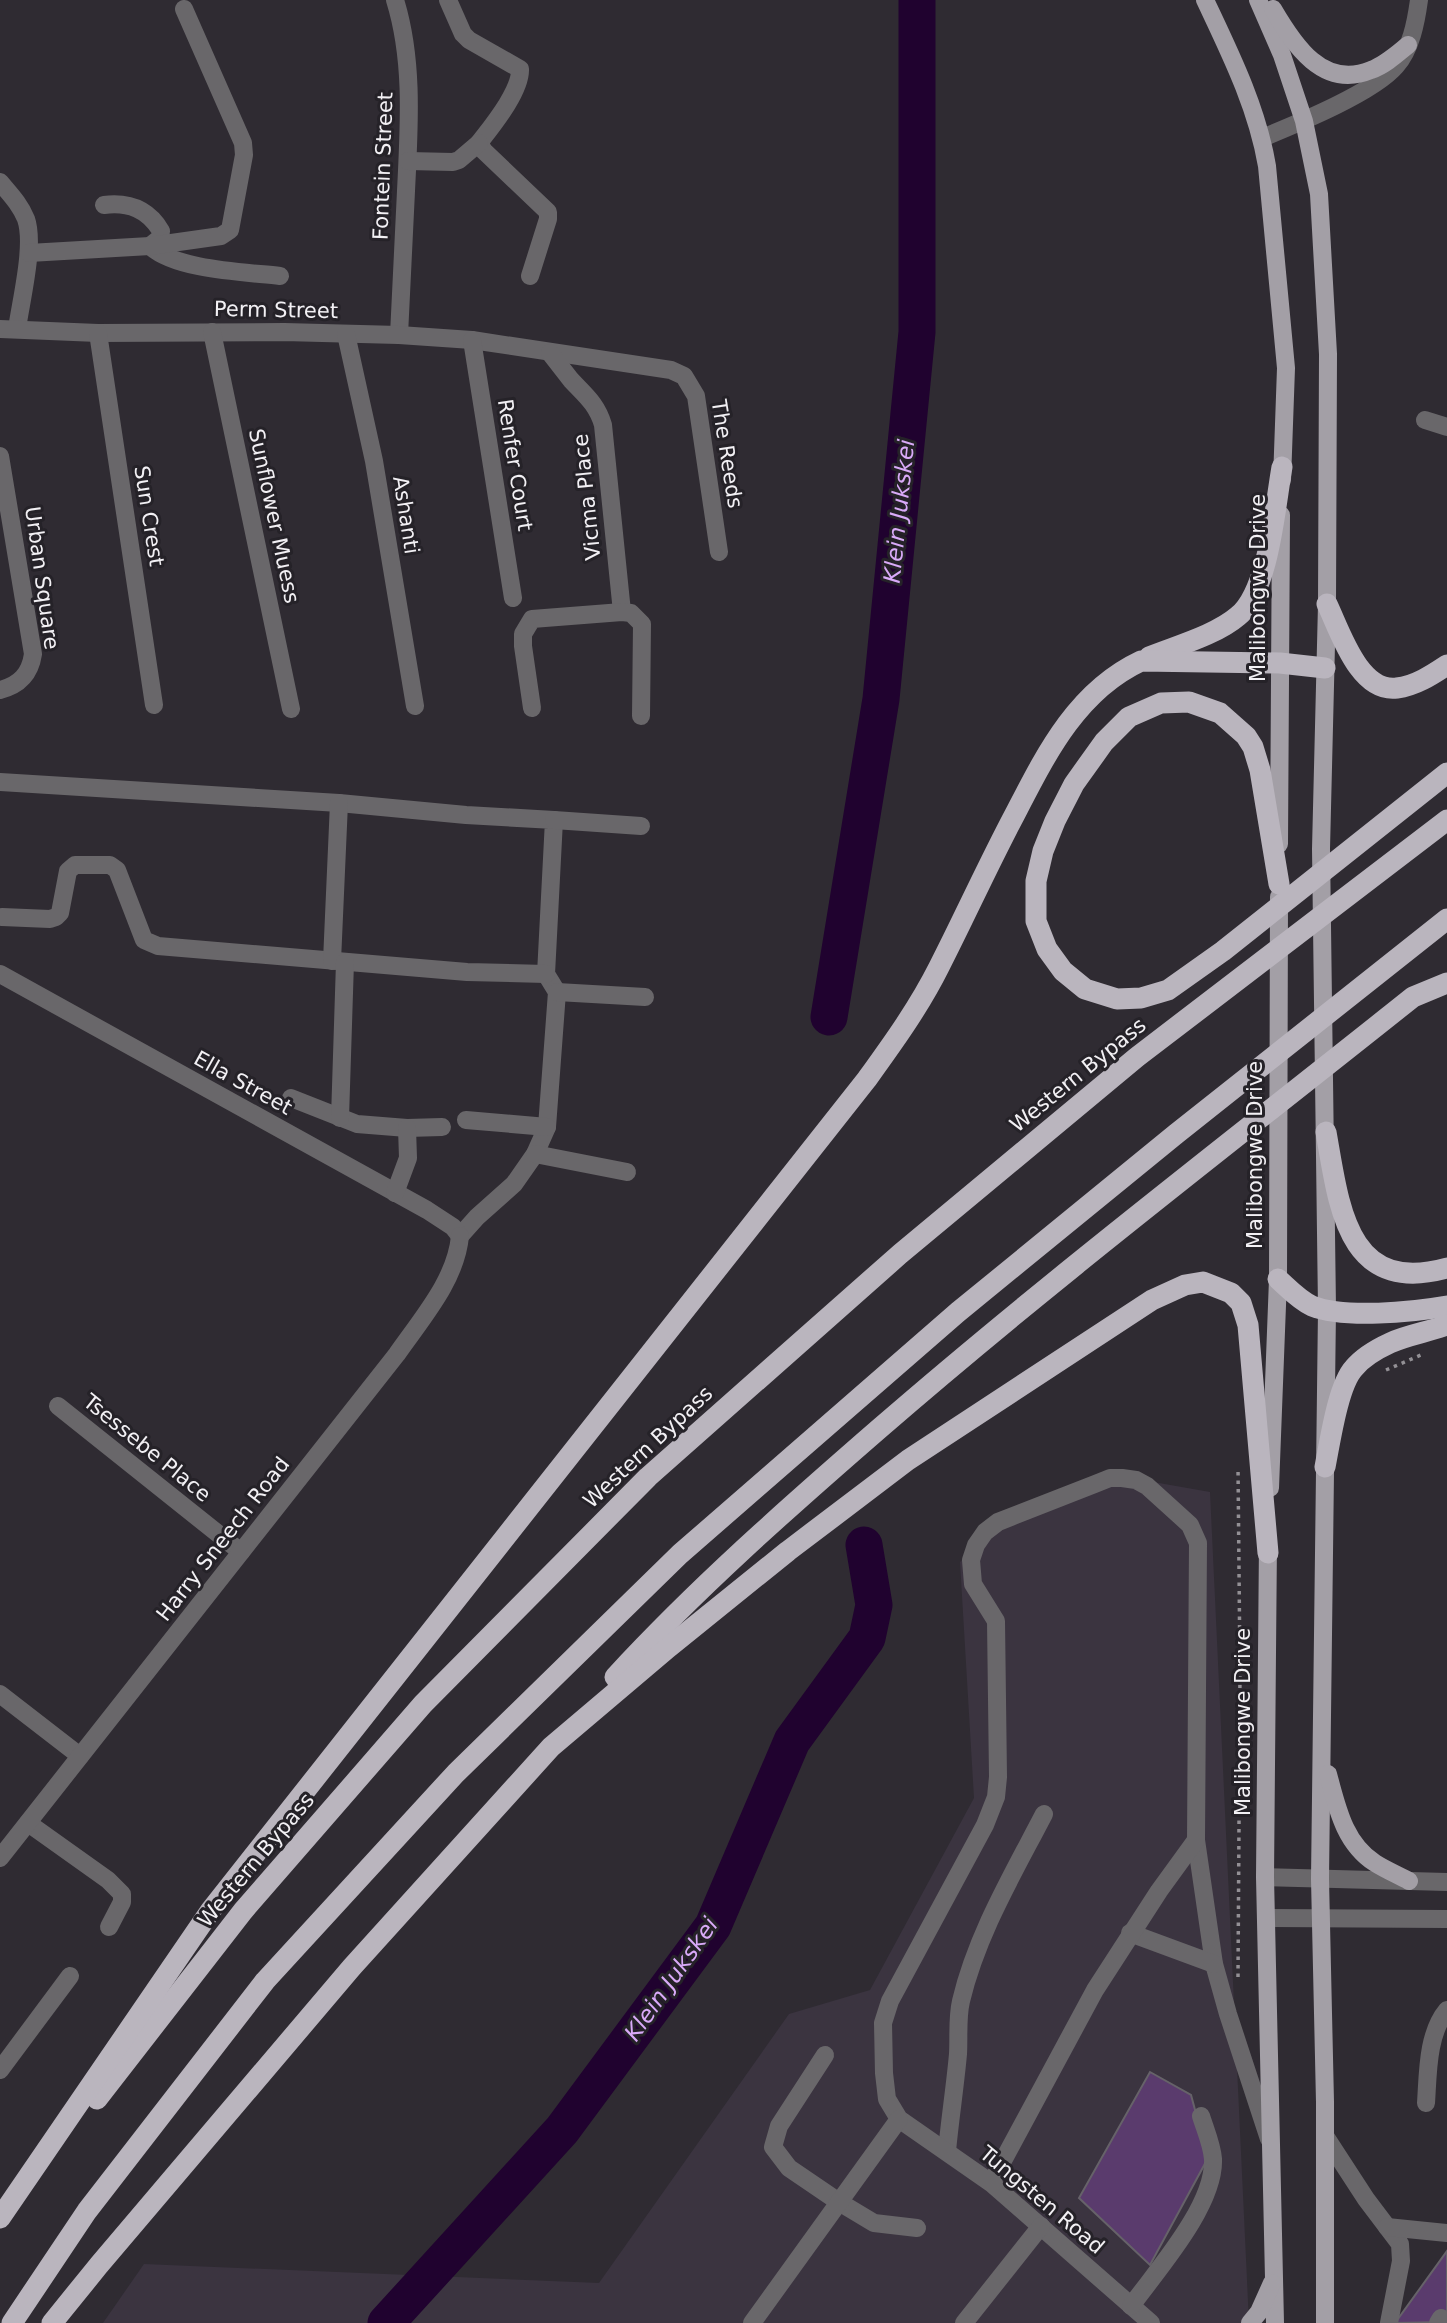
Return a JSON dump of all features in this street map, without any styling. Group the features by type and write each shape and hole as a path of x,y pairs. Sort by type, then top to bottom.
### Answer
{"highway":[{"path":"0,2218 211,1910 867,1079 908,1023 938,970 1047,752 1073,715 1104,683 1123,669 1217,629 1238,617 1250,604 1263,574 1282,467"},
{"path":"1327,604 1356,666 1383,688 1398,688 1423,680 1447,665"},
{"path":"1141,661 1280,663 1325,668"},
{"path":"1279,888 1260,770 1253,747 1246,736 1220,713 1189,702 1161,703 1129,717 1104,742 1074,784 1043,851 1036,881 1036,921 1047,949 1063,971 1085,989 1117,999 1141,998 1168,990 1223,951 1447,773"},
{"name":"Western Bypass","path":"0,2230 127,2059 243,1911 423,1704 648,1477 900,1254 1126,1066 1447,820"},
{"path":"12,2323 87,2211 265,1981 456,1773 680,1555 958,1312 1176,1134 1447,919"},
{"path":"52,2323 352,1967 649,1641 797,1499 984,1338 1413,996 1447,983"},
{"path":"1325,1132 1344,1220 1362,1252 1379,1265 1403,1273 1430,1273 1447,1268"},
{"path":"1278,1279 1313,1306 1341,1312 1418,1311 1447,1306"},
{"path":"551,1747 788,1551 908,1460 1152,1300 1185,1285 1203,1282 1231,1293 1241,1303 1248,1325 1268,1553"},
{"path":"1325,1467 1340,1401 1347,1378 1354,1367 1374,1351 1392,1342 1447,1325"}],"main road":[{"name":"Malibongwe Drive","path":"1205,0 1240,74 1262,138 1286,368 1280,663 1278,1279 1268,1553 1265,1877 1275,2323"},
{"path":"1258,0 1282,55 1304,121 1319,194 1328,355 1327,604 1321,849 1327,1309 1320,1879 1325,2136 1325,2323"},
{"path":"1268,0 1288,34 1309,60 1334,73 1356,75 1372,70 1408,45"},
{"path":"1322,1753 1338,1812 1352,1842 1374,1863 1409,1881"},
{"path":"1250,2323 1259,2312 1274,2277"}],"street":[{"name":"Fontein Street","path":"395,0 401,18 407,71 408,161 399,335"},
{"path":"408,161 459,160 479,143 502,111 520,73 517,67 473,43 463,34 448,0"},
{"path":"1262,138 1304,121 1369,87 1396,66 1408,45 1419,0"},
{"path":"29,253 150,246 221,236 230,230 244,155 243,143 184,9"},
{"path":"479,143 484,151 548,212 530,276"},
{"path":"0,183 17,201 27,221 29,253 8,329"},
{"path":"104,205 120,203 138,209 153,219 161,232 160,238 150,246"},
{"path":"150,246 159,254 200,266 280,276"},
{"name":"Perm Street","path":"8,329 399,335 472,340 550,353"},
{"name":"Sun Crest","path":"98,332 154,705"},
{"name":"Sunflower Muess","path":"212,332 291,709"},
{"name":"Ashanti","path":"346,334 374,461 415,706"},
{"name":"Renfer Court","path":"472,340 513,598"},
{"name":"The Reeds","path":"550,353 671,370 684,376 696,397 719,552"},
{"name":"Vicma Place","path":"550,353 572,381 592,400 600,413 622,612"},
{"path":"1425,420 1447,427"},
{"name":"Urban Square","path":"0,456 33,654 31,664 22,679 13,687 0,690"},
{"path":"532,708 523,646 523,634 532,619 622,612 631,613 642,624 641,716"},
{"path":"0,782 339,803 466,815 641,826"},
{"path":"339,803 341,1118"},
{"path":"460,1236 514,1184 535,1154 547,1127 557,992 546,974 554,820"},
{"path":"2,917 56,917 60,913 71,867 110,864 117,870 144,940 149,944 467,972 546,974"},
{"name":"Ella Street","path":"0,974 395,1193 453,1227 460,1236"},
{"path":"557,992 645,997"},
{"path":"291,1098 358,1124 407,1128 442,1127"},
{"path":"466,1120 547,1127"},
{"path":"395,1193 408,1158 407,1128"},
{"path":"535,1154 627,1172"},
{"name":"Harry Sneech Road","path":"0,1858 366,1397 427,1311 450,1272 458,1252 460,1236"},
{"name":"Tsessebe Place","path":"58,1406 241,1552"},
{"path":"752,2323 899,2119 887,2099 881,2040 883,2023 890,2001 985,1825 996,1797 996,1622 973,1584 971,1560 975,1545 985,1532 998,1522 1110,1479 1136,1480 1147,1486 1190,1525 1198,1543 1196,1840 1214,1964 1271,2147"},
{"path":"0,1694 80,1756"},
{"path":"947,2151 960,2004 978,1947 1044,1814"},
{"path":"28,1823 108,1880 122,1894 122,1902 109,1927"},
{"path":"991,2182 1095,1990 1130,1933 1196,1840"},
{"path":"1265,1877 1447,1882"},
{"path":"1266,1918 1447,1919"},
{"path":"1130,1933 1214,1964"},
{"path":"0,2070 69,1976"},
{"path":"1426,2103 1429,2059 1436,2029 1447,2010"},
{"path":"825,2055 779,2126 773,2147 789,2168 874,2223 917,2228"},
{"path":"1131,2305 1193,2220 1209,2189 1213,2158 1201,2116"},
{"name":"Tungsten Road","path":"899,2119 991,2182 1146,2321"},
{"path":"1325,2136 1366,2199 1400,2244 1401,2261 1389,2323"},
{"path":"964,2323 1041,2227"},
{"path":"1387,2227 1447,2233"}],"path":[{"path":"1385,1370 1427,1353"},
{"path":"1238,1458 1241,1672 1238,1979"}],"shaded area":[{"path":"1125,1477 1210,1492 1249,2323 103,2323 144,2264 599,2283 789,2014 870,1990 974,1798 960,1562 994,1531"}],"building":[{"path":"1150,2072 1191,2095 1208,2158 1150,2265 1079,2198"},
{"path":"1447,2251 1447,2322 1395,2323"}],"waterway":[{"name":"Klein Jukskei","path":"829,1017 881,699 917,332 917,0"},
{"name":"Klein Jukskei","path":"386,2323 562,2130 713,1926 792,1741 867,1638 874,1605 864,1545"}]}
